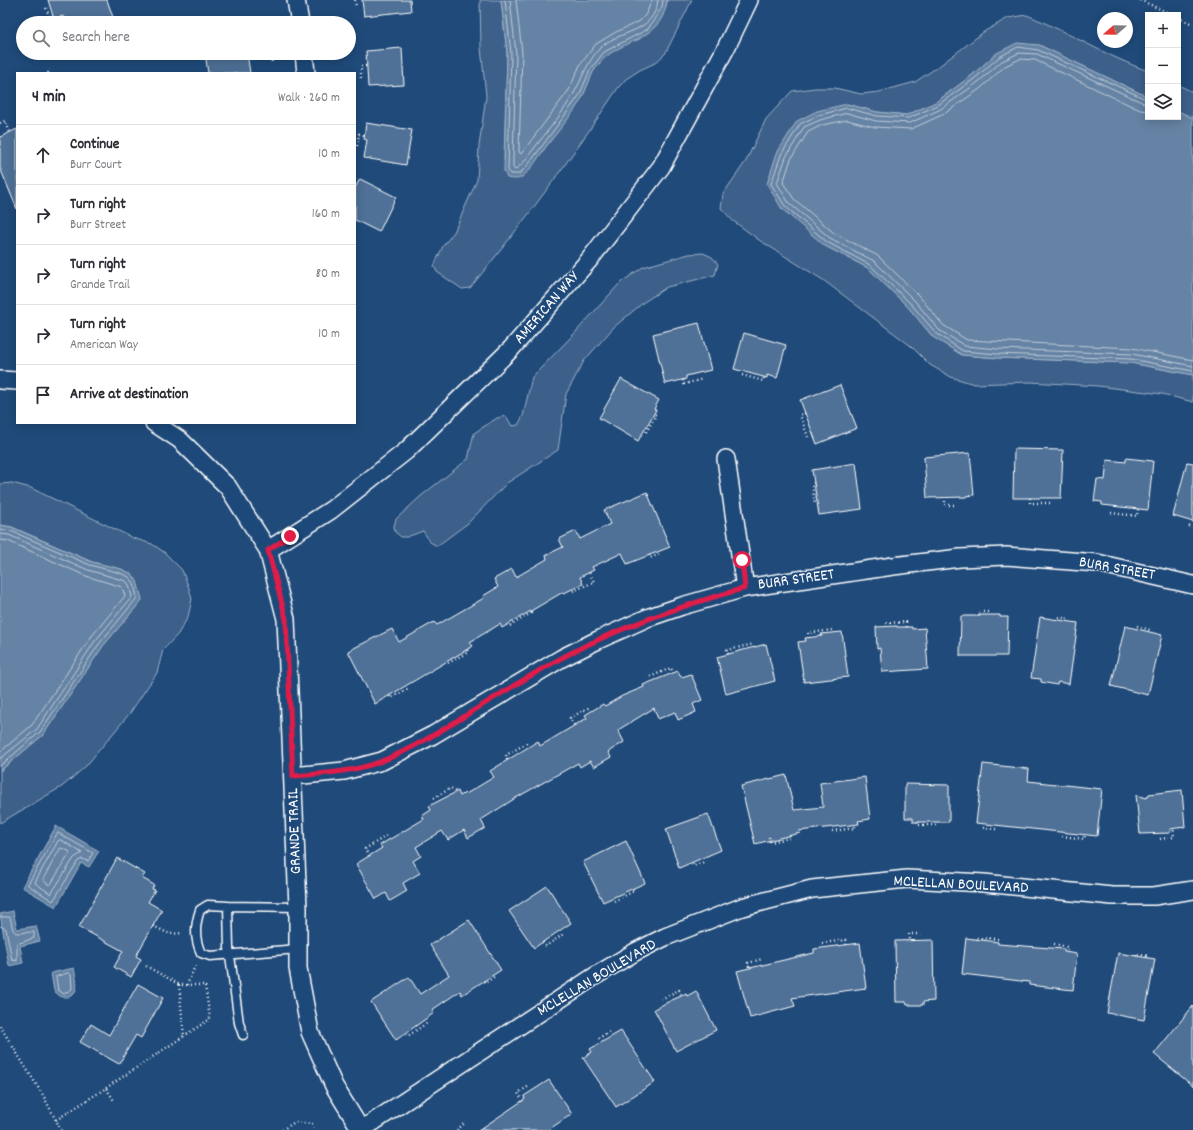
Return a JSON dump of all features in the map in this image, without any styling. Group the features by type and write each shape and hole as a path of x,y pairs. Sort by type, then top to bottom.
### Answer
{"street":[{"path":"296,0 299,16"},
{"name":"AMERICAN WAY","path":"268,550 331,510 406,451 521,338 590,259 661,167 726,48 749,0"},
{"path":"305,60 306,72"},
{"path":"0,380 16,381"},
{"name":"GRANDE TRAIL","path":"156,424 180,440 228,487 268,550 286,619 298,907 298,968 310,1032 334,1086 361,1130"},
{"path":"726,459 745,588"},
{"name":"BURR STREET","path":"293,776 344,771 382,761 434,735 550,665 598,640 647,618 688,604 745,588 901,565 960,558 1006,556 1097,562 1193,585"},
{"name":"MCLELLAN BOULEVARD","path":"361,1130 595,976 635,952 665,937 742,907 812,889 907,879 984,883 1112,896 1154,896 1193,890"}],"lane":[{"path":"298,907 208,905 200,910 195,925 197,944 201,953 210,956 230,953 298,950"},
{"path":"228,906 230,953 239,1023 243,1034"}],"path":[{"path":"355,0 356,7"},
{"path":"1140,0 1166,12"},
{"path":"46,8 49,16"},
{"path":"1181,19 1193,24"},
{"path":"361,78 361,66 367,66"},
{"path":"0,123 5,121 10,132"},
{"path":"357,146 359,134 364,135"},
{"path":"742,374 763,381 764,377"},
{"path":"684,380 684,384 703,379"},
{"path":"805,413 800,415 808,437"},
{"path":"646,432 656,415 654,414"},
{"path":"814,483 812,484 815,506"},
{"path":"1030,498 1030,503 1050,503"},
{"path":"945,501 945,505 956,505"},
{"path":"1111,512 1137,516 1138,509"},
{"path":"1189,526 1193,528"},
{"path":"649,555 650,558 660,554"},
{"path":"574,591 594,582 589,572"},
{"path":"510,626 531,613 530,612"},
{"path":"979,616 979,612 991,612"},
{"path":"1057,620 1058,617 1069,619"},
{"path":"886,623 906,622 906,627"},
{"path":"1137,626 1150,630 1149,632"},
{"path":"809,638 808,633 832,630"},
{"path":"728,654 727,650 754,644"},
{"path":"448,663 468,652 467,650"},
{"path":"650,677 671,668 673,672"},
{"path":"390,696 391,698 409,688"},
{"path":"574,726 570,718 590,706"},
{"path":"507,760 506,754 526,743"},
{"path":"434,798 451,788 456,792"},
{"path":"918,822 918,825 937,825"},
{"path":"832,831 855,828 854,825"},
{"path":"983,828 996,829 996,826"},
{"path":"1160,839 1174,837 1173,828"},
{"path":"1062,836 1084,839 1085,835"},
{"path":"369,856 365,849 386,836"},
{"path":"769,837 770,842 790,838"},
{"path":"692,864 693,866 704,862"},
{"path":"614,901 634,891 633,889"},
{"path":"153,926 170,934 184,933"},
{"path":"543,942 546,946 565,933"},
{"path":"909,939 909,934 921,934"},
{"path":"977,938 998,939 997,942"},
{"path":"822,943 846,940 846,945"},
{"path":"1054,944 1067,947 1068,952"},
{"path":"1136,956 1136,954 1148,956"},
{"path":"749,967 748,963 762,959"},
{"path":"187,985 195,964 201,966"},
{"path":"56,1120 210,1019 205,985 179,984 146,966"},
{"path":"484,981 485,984 494,977"},
{"path":"179,984 184,1036"},
{"path":"661,999 679,990 682,996"},
{"path":"406,1034 408,1036 427,1022"},
{"path":"0,1026 44,1097 61,1130"},
{"path":"602,1042 599,1038 609,1032"},
{"path":"523,1101 518,1093 529,1086"},
{"path":"106,1088 115,1102"},
{"path":"282,1130 295,1122 312,1124 315,1130"},
{"path":"457,1130 466,1122"}],"shaded area":[{"path":"480,0 501,0 507,53 504,160 521,177 531,167 582,98 593,72 607,54 623,45 640,39 666,8 667,0 692,0 665,54 655,63 626,79 618,88 565,165 528,215 470,288 462,289 437,272 434,266 443,246 454,232 477,180 479,146 486,96 481,48"},
{"path":"1027,15 1145,70 1145,96 1039,45 997,53 971,76 936,102 907,115 877,112 847,104 825,246 868,268 908,307 933,337 962,355 998,358 1131,363 1193,375 1193,402 1162,394 1098,386 1030,382 974,384 951,377 930,365 911,346 823,280 759,240 732,220 721,208 723,194 746,161 766,119 792,91 815,88 835,88 861,94 879,92 915,82 939,66 985,31 1008,18"},
{"path":"1181,86 1193,92 1193,118 1181,112"},
{"path":"703,253 712,257 718,264 715,275 667,287 644,302 614,327 584,361 566,394 558,450 507,483 468,523 437,546 430,542 423,531 407,537 401,537 395,532 394,526 396,519 421,496 468,459 474,433 497,418 506,416 512,426 518,425 523,416 532,377 574,334 620,283 643,267 689,254"},
{"path":"12,483 31,488 133,538 152,544 164,552 182,570 192,599 188,617 178,634 163,650 157,673 130,713 86,766 63,786 0,823 0,771 43,735 103,646 142,600 137,582 132,574 121,569 92,562 12,527 0,525 0,484"}],"water":[{"path":"501,0 667,0 663,15 656,26 646,34 611,53 600,62 592,74 583,96 570,117 528,171 522,177 516,179 507,178 504,171 507,53"},
{"path":"1017,43 1039,45 1145,96 1145,120 1181,120 1181,112 1193,118 1193,375 1131,363 998,358 962,355 933,337 908,307 868,268 825,246 782,209 767,184 777,153 797,121 817,111 847,104 877,112 907,115 936,102 971,76 997,53"},
{"path":"0,525 11,527 92,562 121,569 132,574 137,581 142,600 103,646 43,735 0,771"},
{"path":"56,826 99,851 89,867 81,863 56,907 22,887"},
{"path":"13,911 17,929 36,926 40,941 20,946 23,963 9,966 0,914"},
{"path":"74,968 77,984 75,991 69,997 61,997 54,991 51,973"}],"building":[{"path":"48,0 107,0 113,16 63,16 53,16"},
{"path":"362,0 410,0 411,11 364,16"},
{"path":"402,48 404,85 368,87 366,51"},
{"path":"206,60 248,60 250,72 208,72"},
{"path":"366,123 412,130 406,165 364,158 367,140 364,139"},
{"path":"16,129 16,207 0,168 0,137"},
{"path":"360,179 396,197 379,232 356,220 356,186"},
{"path":"699,323 711,370 686,376 686,379 665,384 653,334"},
{"path":"744,333 786,345 777,378 767,375 767,378 734,369"},
{"path":"621,379 659,400 654,409 656,410 638,441 599,418"},
{"path":"840,385 857,428 817,444 800,400"},
{"path":"1014,449 1063,450 1061,498 1013,498"},
{"path":"970,453 974,495 966,497 927,498 924,457"},
{"path":"1126,458 1153,461 1148,510 1102,505 1102,502 1094,501 1097,479 1105,480 1107,460 1126,462"},
{"path":"1187,462 1193,463 1193,522 1173,516"},
{"path":"856,463 862,509 819,515 812,470"},
{"path":"647,492 670,547 627,564 622,553 592,567 594,570 580,577 583,584 564,593 563,592 502,628 500,624 470,642 473,646 375,704 348,651 392,629 399,642 434,622 437,625 484,598 483,596 498,587 494,579 512,569 516,577 547,559 546,555 563,547 559,539 576,531 580,539 610,524 604,510"},
{"path":"1000,615 1000,617 1008,617 1007,656 960,656 961,616"},
{"path":"1040,617 1078,623 1069,684 1058,682 1057,685 1041,682 1041,679 1031,678"},
{"path":"1125,626 1162,635 1148,695 1111,686"},
{"path":"876,627 912,627 912,629 925,628 928,669 882,672 880,648 877,649"},
{"path":"842,632 848,677 804,682 798,642 806,641 805,638 822,636 821,634"},
{"path":"766,644 775,681 726,694 717,657"},
{"path":"678,671 682,677 691,674 702,700 693,704 696,712 678,720 675,712 658,719 654,708 618,730 624,742 608,752 611,757 594,767 590,761 580,767 578,763 514,799 481,820 485,828 468,838 464,830 448,840 442,831 416,847 421,856 413,861 420,873 403,883 407,891 390,901 386,893 376,899 356,864 382,848 380,845 424,819 422,816 431,810 429,806 458,791 460,796 465,793 466,794 494,777 490,771 538,741 540,746 587,718 585,715 603,704 605,706 622,696 644,687 643,685"},
{"path":"983,764 1029,769 1028,781 1102,789 1097,836 976,823"},
{"path":"786,775 794,810 823,807 820,783 865,777 870,819 858,821 859,824 799,831 800,833 755,844 741,786"},
{"path":"905,784 949,785 949,822 913,822 913,818 905,818"},
{"path":"1182,790 1185,827 1170,829 1170,833 1140,834 1136,795 1147,798 1149,794"},
{"path":"708,814 721,850 679,868 666,829"},
{"path":"626,841 645,883 603,902 583,862"},
{"path":"117,858 145,874 142,878 154,885 152,889 155,890 148,902 162,910 136,956 141,959 131,977 114,967 123,951 79,927"},
{"path":"547,886 571,923 534,948 509,911"},
{"path":"469,920 501,970 462,995 460,991 432,1010 434,1013 396,1040 371,1002 409,977 420,994 449,975 430,945"},
{"path":"966,938 998,942 998,944 1064,949 1064,952 1077,954 1073,990 1029,985 1029,982 962,974"},
{"path":"933,940 934,1001 923,1002 923,1005 907,1005 906,1002 896,1002 895,941"},
{"path":"860,943 866,988 792,998 795,1006 750,1018 737,971 814,953 814,949"},
{"path":"1118,953 1155,959 1144,1020 1107,1013"},
{"path":"138,984 163,998 141,1038 136,1035 119,1064 80,1042 91,1024 109,1035"},
{"path":"696,991 716,1030 676,1051 654,1009"},
{"path":"1193,1006 1193,1086 1154,1054"},
{"path":"621,1031 655,1082 616,1107 583,1058 592,1052 590,1049"},
{"path":"549,1080 572,1114 548,1130 479,1130 525,1099 524,1096"}],"route":[{"path":"290,536 268,550 286,619 293,776 356,769 382,761 434,735 562,658 598,640 647,618 721,594 745,588 742,560"}]}
